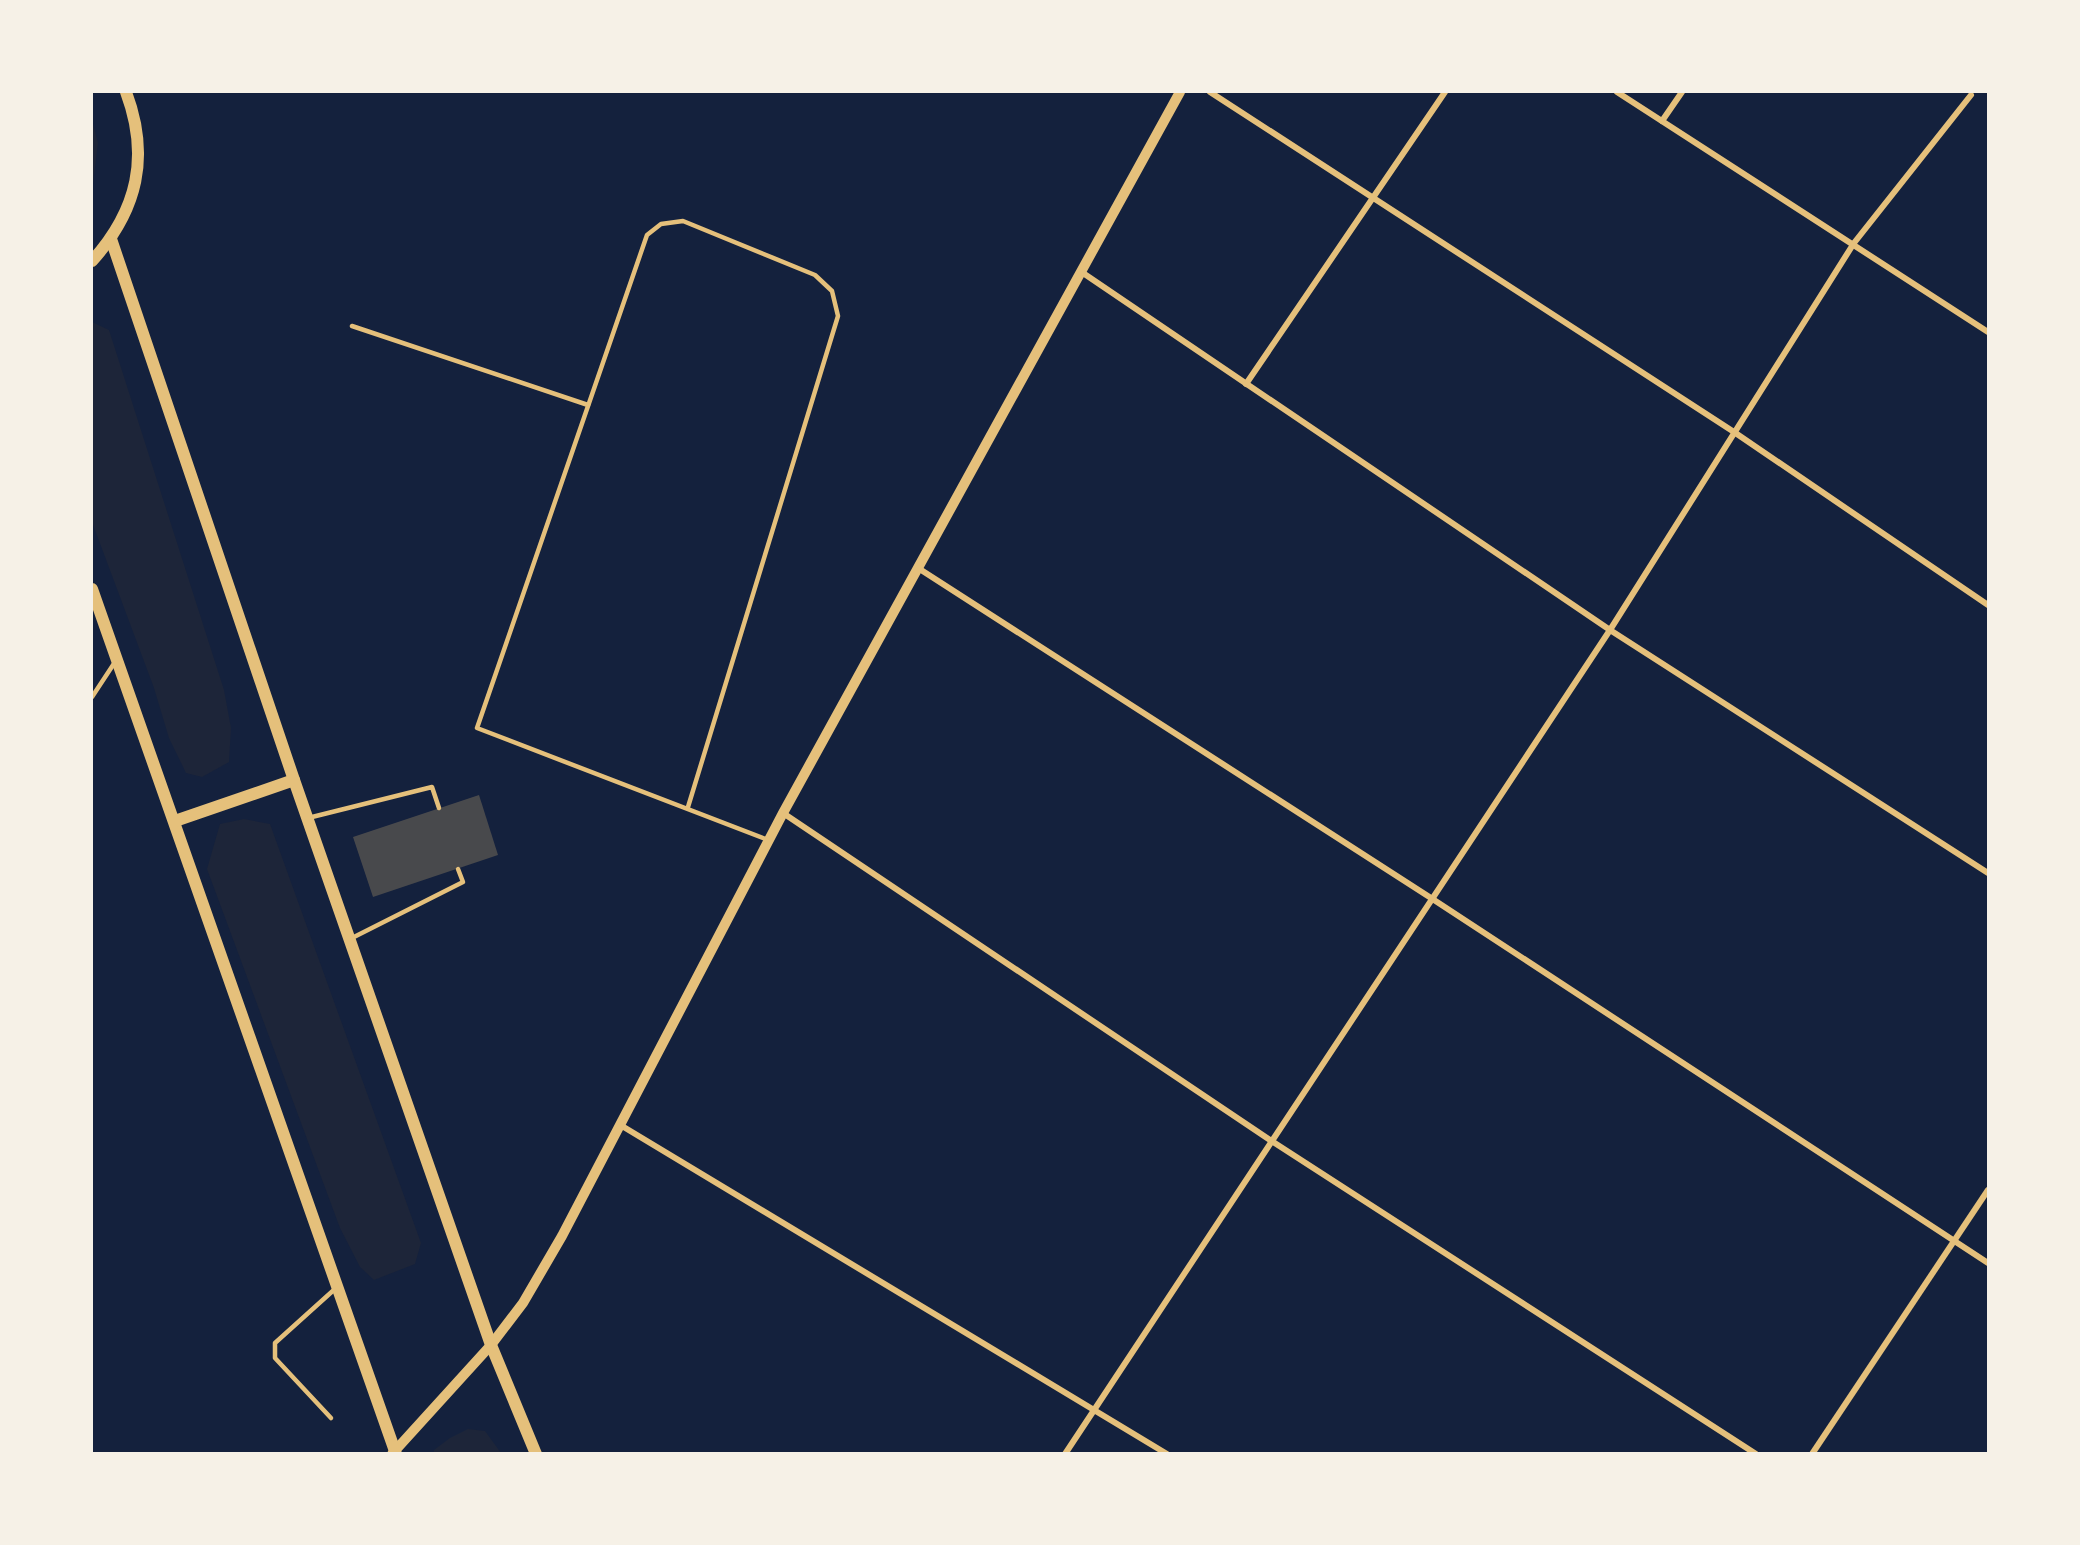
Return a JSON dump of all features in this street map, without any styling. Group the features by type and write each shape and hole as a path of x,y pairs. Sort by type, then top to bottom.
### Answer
{"main road":[{"path":"92,261 111,239 130,202 140,161 136,119 126,92"},
{"path":"111,239 294,780 491,1345 536,1454"},
{"path":"92,589 394,1452"},
{"path":"175,821 294,780"}],"street":[{"path":"394,1452 491,1345 523,1303 622,1126 783,813 1083,273 1180,92"},
{"path":"1210,92 1374,195 1734,432 1989,605"},
{"path":"1246,384 1445,92"},
{"path":"1617,92 1989,332"},
{"path":"1662,121 1682,92"},
{"path":"1065,1454 1270,1140 1610,630 1854,243 1971,95"},
{"path":"1083,273 1610,630 1989,873"},
{"path":"918,568 1431,898 1989,1263"},
{"path":"783,813 1270,1140 1756,1454"},
{"path":"622,1126 1167,1454"},
{"path":"1812,1454 1989,1190"}],"lane":[{"path":"688,807 838,316 832,291 815,275 683,221 661,224 647,235 477,728 688,807 769,841"},
{"path":"352,326 588,405"},
{"path":"92,697 117,659"},
{"path":"308,819 432,787 439,808"},
{"path":"350,939 463,882 458,869"},
{"path":"331,1418 275,1358 275,1343 338,1287"}],"shaded area":[{"path":"92,120 98,143 92,192"},
{"path":"92,322 109,330 224,690 231,728 229,762 202,777 186,773 169,738 154,688 92,522"},
{"path":"244,819 270,824 421,1243 415,1264 374,1280 360,1267 340,1228 207,869 220,824"},
{"path":"468,1429 485,1431 501,1453 434,1453 434,1450 450,1438"}],"building":[{"path":"479,795 498,855 373,897 353,837"}]}
